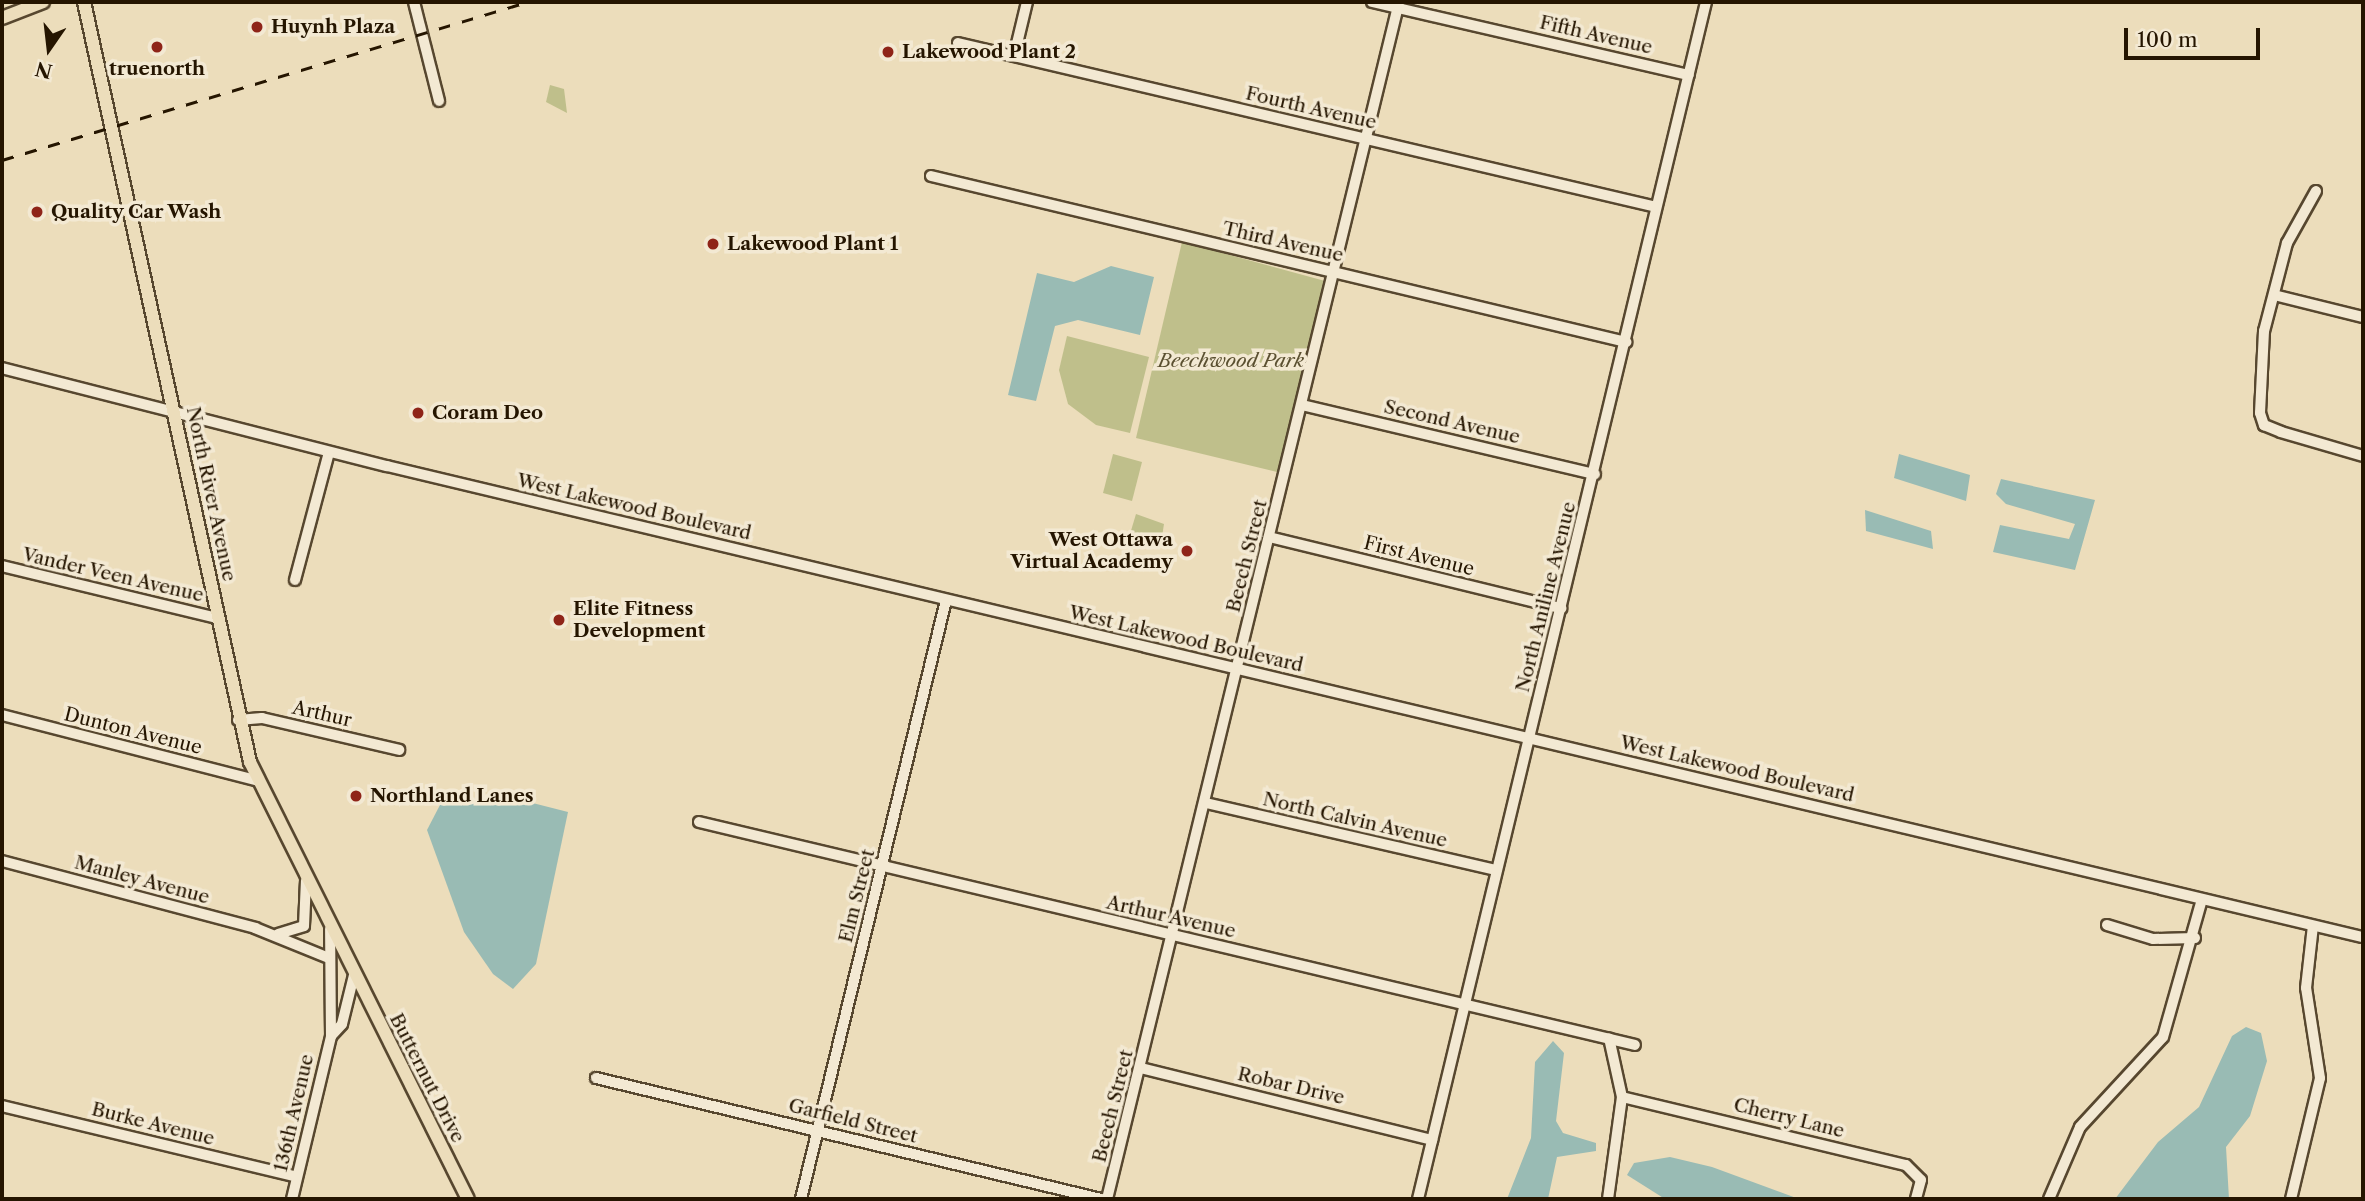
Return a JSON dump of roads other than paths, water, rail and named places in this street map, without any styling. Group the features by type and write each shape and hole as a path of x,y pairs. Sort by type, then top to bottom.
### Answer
{"main road":[{"path":"2,18 43,2"},
{"name":"North River Avenue","path":"84,2 175,415 238,720 256,780 354,975"},
{"name":"Butternut Drive","path":"354,975 468,1199"}],"street":[{"path":"414,2 439,101"},
{"path":"1014,56 1027,2"},
{"name":"Fifth Avenue","path":"1372,2 1399,5 1689,75"},
{"name":"North Aniline Avenue","path":"1418,1199 1496,870 1595,474 1706,2"},
{"name":"Beech Street","path":"1107,1199 1206,803 1364,139 1399,5"},
{"name":"Fourth Avenue","path":"958,43 1656,207"},
{"name":"Third Avenue","path":"931,176 1626,342"},
{"path":"2316,191 2287,243 2264,331 2264,425 2363,456"},
{"path":"2274,295 2363,317"},
{"name":"West Lakewood Boulevard","path":"2,368 175,415 2363,937"},
{"name":"Second Avenue","path":"1302,405 1595,474"},
{"path":"295,580 329,452"},
{"name":"First Avenue","path":"1269,537 1561,608"},
{"name":"Vander Veen Avenue","path":"2,566 217,618"},
{"name":"Elm Street","path":"801,1199 946,600"},
{"name":"Dunton Avenue","path":"2,715 256,780"},
{"name":"Arthur","path":"238,720 262,718 399,750"},
{"name":"North Calvin Avenue","path":"1206,803 1496,870"},
{"name":"Arthur Avenue","path":"699,822 1635,1045"},
{"name":"Manley Avenue","path":"2,862 272,934 329,958"},
{"path":"272,934 304,926 306,881"},
{"path":"2049,1199 2080,1127 2163,1037 2194,938 2202,899"},
{"path":"2107,925 2152,939 2194,938"},
{"path":"2291,1199 2320,1078 2305,970 2313,926"},
{"name":"136th Avenue","path":"292,1199 331,1036 330,929"},
{"name":"136th Avenue","path":"331,1036 342,1024 354,975"},
{"path":"1608,1199 1622,1097 1609,1038"},
{"name":"Robar Drive","path":"1141,1068 1432,1140"},
{"name":"Garfield Street","path":"596,1078 1101,1199"},
{"name":"Cherry Lane","path":"1622,1097 1906,1165 1921,1180 1916,1199"},
{"name":"Burke Avenue","path":"2,1106 297,1177"}],"water":[{"path":"1111,266 1154,277 1140,335 1078,320 1055,326 1036,401 1008,395 1037,273 1074,282"},
{"path":"1899,454 1970,475 1966,501 1894,478"},
{"path":"2001,479 2095,500 2075,570 1993,552 2000,525 2069,539 2075,524 2006,504 1996,494"},
{"path":"1865,510 1931,531 1933,549 1866,531"},
{"path":"458,798 513,798 568,812 536,964 513,989 493,974 464,932 427,830 441,803"},
{"path":"2246,1027 2261,1033 2267,1061 2250,1116 2226,1147 2229,1199 2115,1199 2158,1142 2199,1107 2232,1036"},
{"path":"1553,1041 1564,1053 1556,1121 1563,1133 1596,1143 1596,1151 1557,1157 1548,1199 1507,1199 1531,1138 1535,1062"},
{"path":"1670,1157 1712,1167 1799,1199 1665,1199 1627,1175 1634,1163"}],"railway":[{"path":"2,160 527,2"}],"place":[{"name":"Huynh Plaza","path":"257,27"},
{"name":"truenorth","path":"157,47"},
{"name":"Lakewood Plant 2","path":"888,52"},
{"name":"Quality Car Wash","path":"37,212"},
{"name":"Lakewood Plant 1","path":"713,244"},
{"name":"Coram Deo","path":"418,413"},
{"name":"West Ottawa Virtual Academy","path":"1187,551"},
{"name":"Elite Fitness Development","path":"559,620"},
{"name":"Northland Lanes","path":"356,796"}],"park label":[{"name":"Beechwood Park","path":"1231,361"}]}
